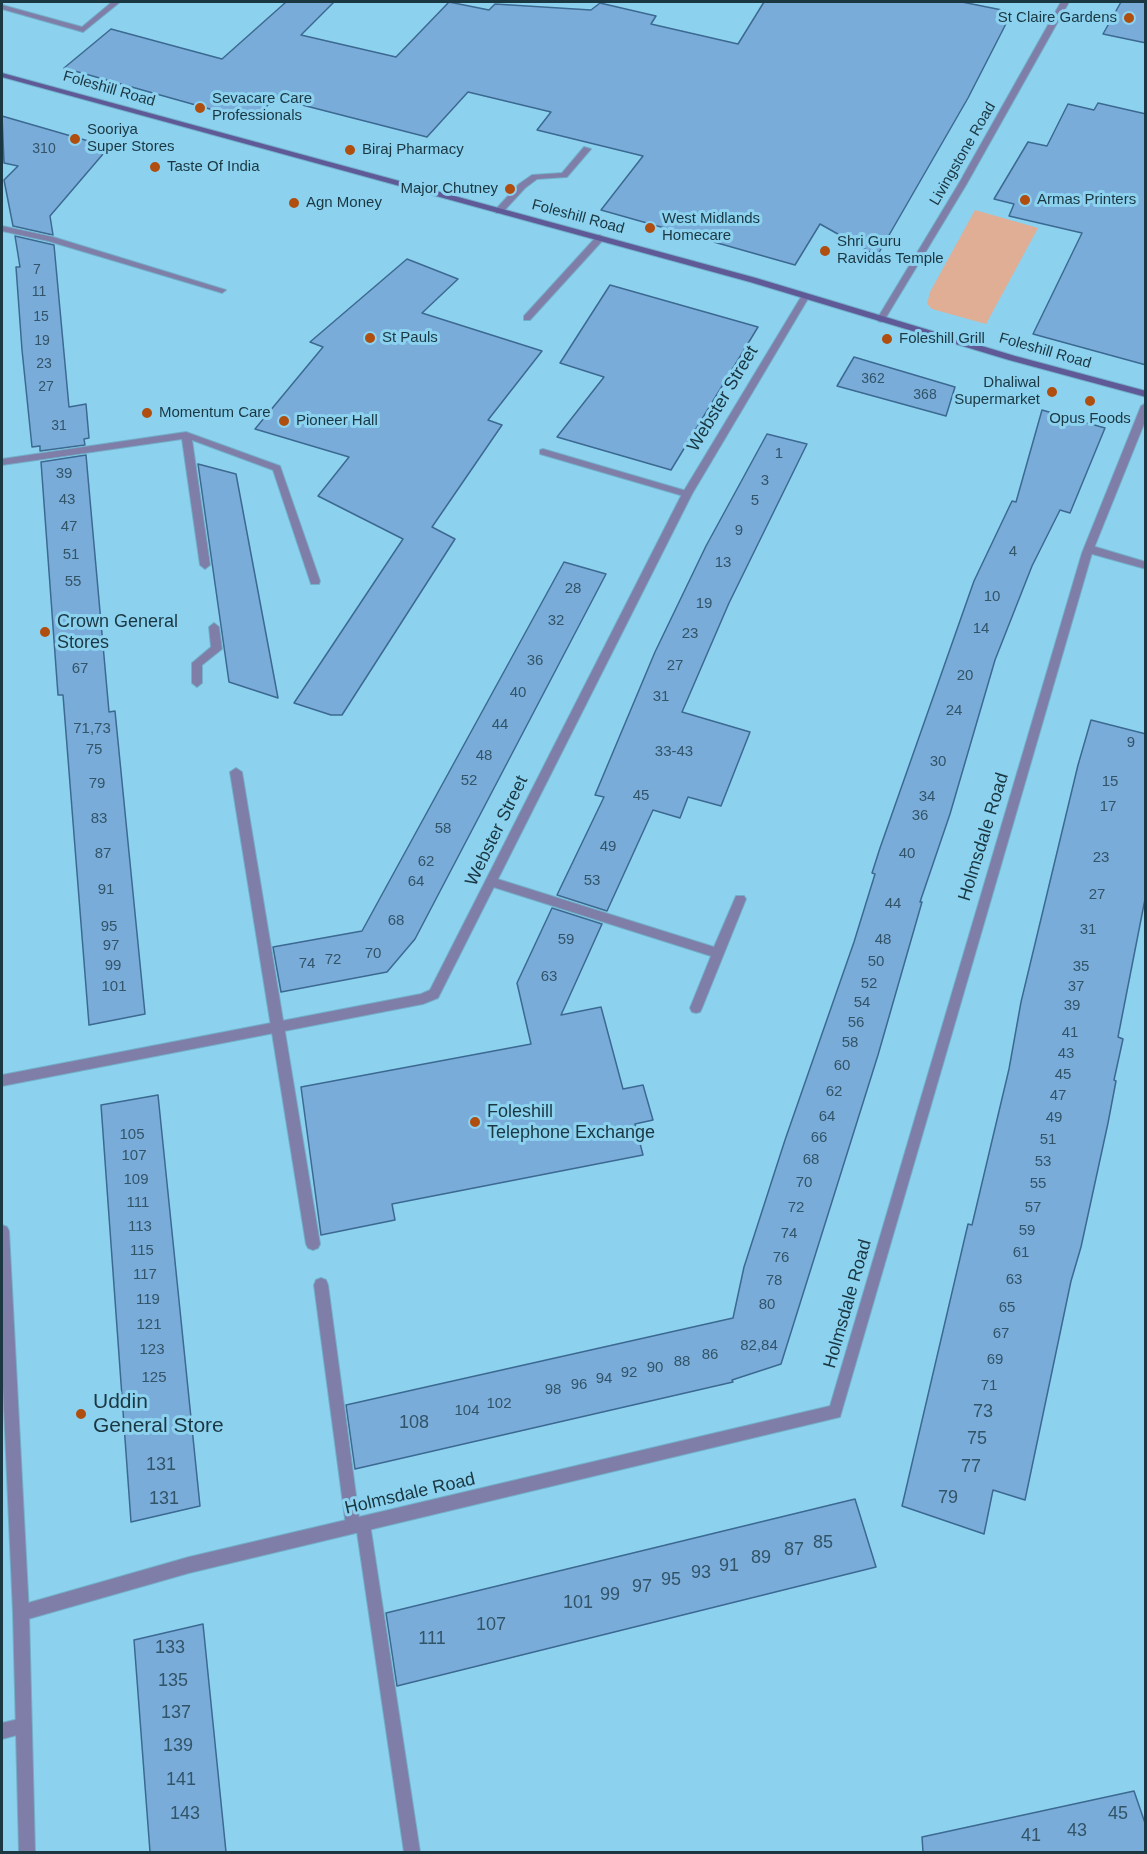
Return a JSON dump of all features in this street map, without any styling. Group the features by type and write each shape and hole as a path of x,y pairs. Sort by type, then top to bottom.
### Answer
{"main road":[{"name":"Foleshill Road","path":"2,75 600,238 1012,358 1146,394"}],"street":[{"path":"2,7 83,30 116,2"},
{"name":"Livingstone Road","path":"881,319 962,185 1065,2"},
{"path":"499,211 522,186 535,177 564,175 588,149"},
{"path":"2,229 50,238 222,290"},
{"path":"527,318 600,238"},
{"name":"Webster Street","path":"2,1082 423,999 434,994 687,494 805,297"},
{"name":"Holmsdale Road","path":"21,1613 189,1565 835,1412 1089,549 1146,406"},
{"path":"2,462 186,435 277,468 315,581"},
{"path":"186,435 205,565"},
{"path":"543,452 687,494"},
{"path":"1089,549 1146,566"},
{"path":"197,683 197,663 217,649 214,627"},
{"path":"236,772 313,1244"},
{"path":"491,882 718,953"},
{"path":"696,1008 740,899"},
{"path":"2,1231 21,1613 27,1852"},
{"path":"321,1285 412,1852"},
{"path":"2,1731 23,1726"}],"shaded area":[{"path":"975,210 1038,228 986,324 932,309 927,304 930,292"}],"building":[{"path":"286,2 334,2 301,35 396,57 449,2 489,10 495,4 591,10 600,3 656,16 651,24 738,44 764,2 962,2 1012,12 968,98 877,256 820,224 795,265 601,210 643,156 537,130 551,112 468,92 427,137 275,98 255,118 219,109 217,111 64,68 111,29 222,59"},
{"name":"St Claire Gardens","path":"1121,2 1146,2 1146,43 1103,34"},
{"path":"1098,103 1146,114 1146,365 1033,334 1082,233 1009,216 1014,204 994,199 1028,142 1047,146 1068,104 1094,110"},
{"path":"2,116 109,147 50,216 53,235 13,226 4,180 18,166 4,163"},
{"path":"15,236 54,245 69,407 86,404 89,438 84,439 85,445 40,451 40,446 32,447 16,267 20,267"},
{"path":"407,259 458,279 422,313 542,351 488,420 502,425 432,527 455,539 342,715 331,715 294,703 403,539 318,496 349,457 255,429 323,347 310,342"},
{"path":"610,285 758,327 671,470 557,437 604,377 560,363"},
{"path":"854,357 955,387 946,416 837,386"},
{"path":"1042,410 1105,428 1070,513 1060,510 1032,566 995,660 950,814 920,902 922,902 878,1055 781,1364 732,1380 733,1382 355,1469 346,1405 733,1318 744,1267 785,1140 854,942 875,874 872,873 880,848 974,581 1012,501 1016,502"},
{"path":"767,434 807,444 729,603 682,712 750,732 721,806 688,797 680,818 653,810 607,911 557,895 604,797 595,795 655,652 706,546"},
{"path":"86,455 109,712 115,711 145,1014 89,1025 63,695 58,695 41,462"},
{"path":"198,464 236,474 278,698 229,682"},
{"path":"564,562 606,574 415,939 387,972 281,992 273,947 362,931"},
{"path":"1091,720 1146,734 1146,894 1118,1037 1123,1039 1108,1123 1081,1247 1071,1281 1025,1500 993,1490 984,1534 902,1506 968,1224 972,1225 1009,1069 1021,1002"},
{"name":"Foleshill Telephone Exchange","path":"552,908 602,924 561,1015 601,1007 623,1089 643,1085 653,1120 635,1124 643,1155 392,1204 395,1220 321,1235 301,1087 531,1044 517,983"},
{"path":"158,1095 200,1506 131,1522 101,1105"},
{"path":"855,1499 876,1567 397,1686 386,1613"},
{"path":"203,1624 226,1852 150,1852 134,1640"},
{"path":"1134,1791 1146,1826 1146,1852 923,1852 922,1837"}],"place":[{"name":"St Claire Gardens","path":"1129,18"},
{"name":"Sevacare Care Professionals","path":"200,108"},
{"name":"Sooriya Super Stores","path":"75,139"},
{"name":"Biraj Pharmacy","path":"350,150"},
{"name":"Taste Of India","path":"155,167"},
{"name":"Major Chutney","path":"510,189"},
{"name":"Armas Printers","path":"1025,200"},
{"name":"Agn Money","path":"294,203"},
{"name":"West Midlands Homecare","path":"650,228"},
{"name":"Shri Guru Ravidas Temple","path":"825,251"},
{"name":"St Pauls","path":"370,338"},
{"name":"Foleshill Grill","path":"887,339"},
{"name":"Dhaliwal Supermarket","path":"1052,392"},
{"name":"Opus Foods","path":"1090,401"},
{"name":"Momentum Care","path":"147,413"},
{"name":"Pioneer Hall","path":"284,421"},
{"name":"Crown General Stores","path":"45,632"},
{"name":"Foleshill Telephone Exchange","path":"475,1122"},
{"name":"Uddin General Store","path":"81,1414"}]}
